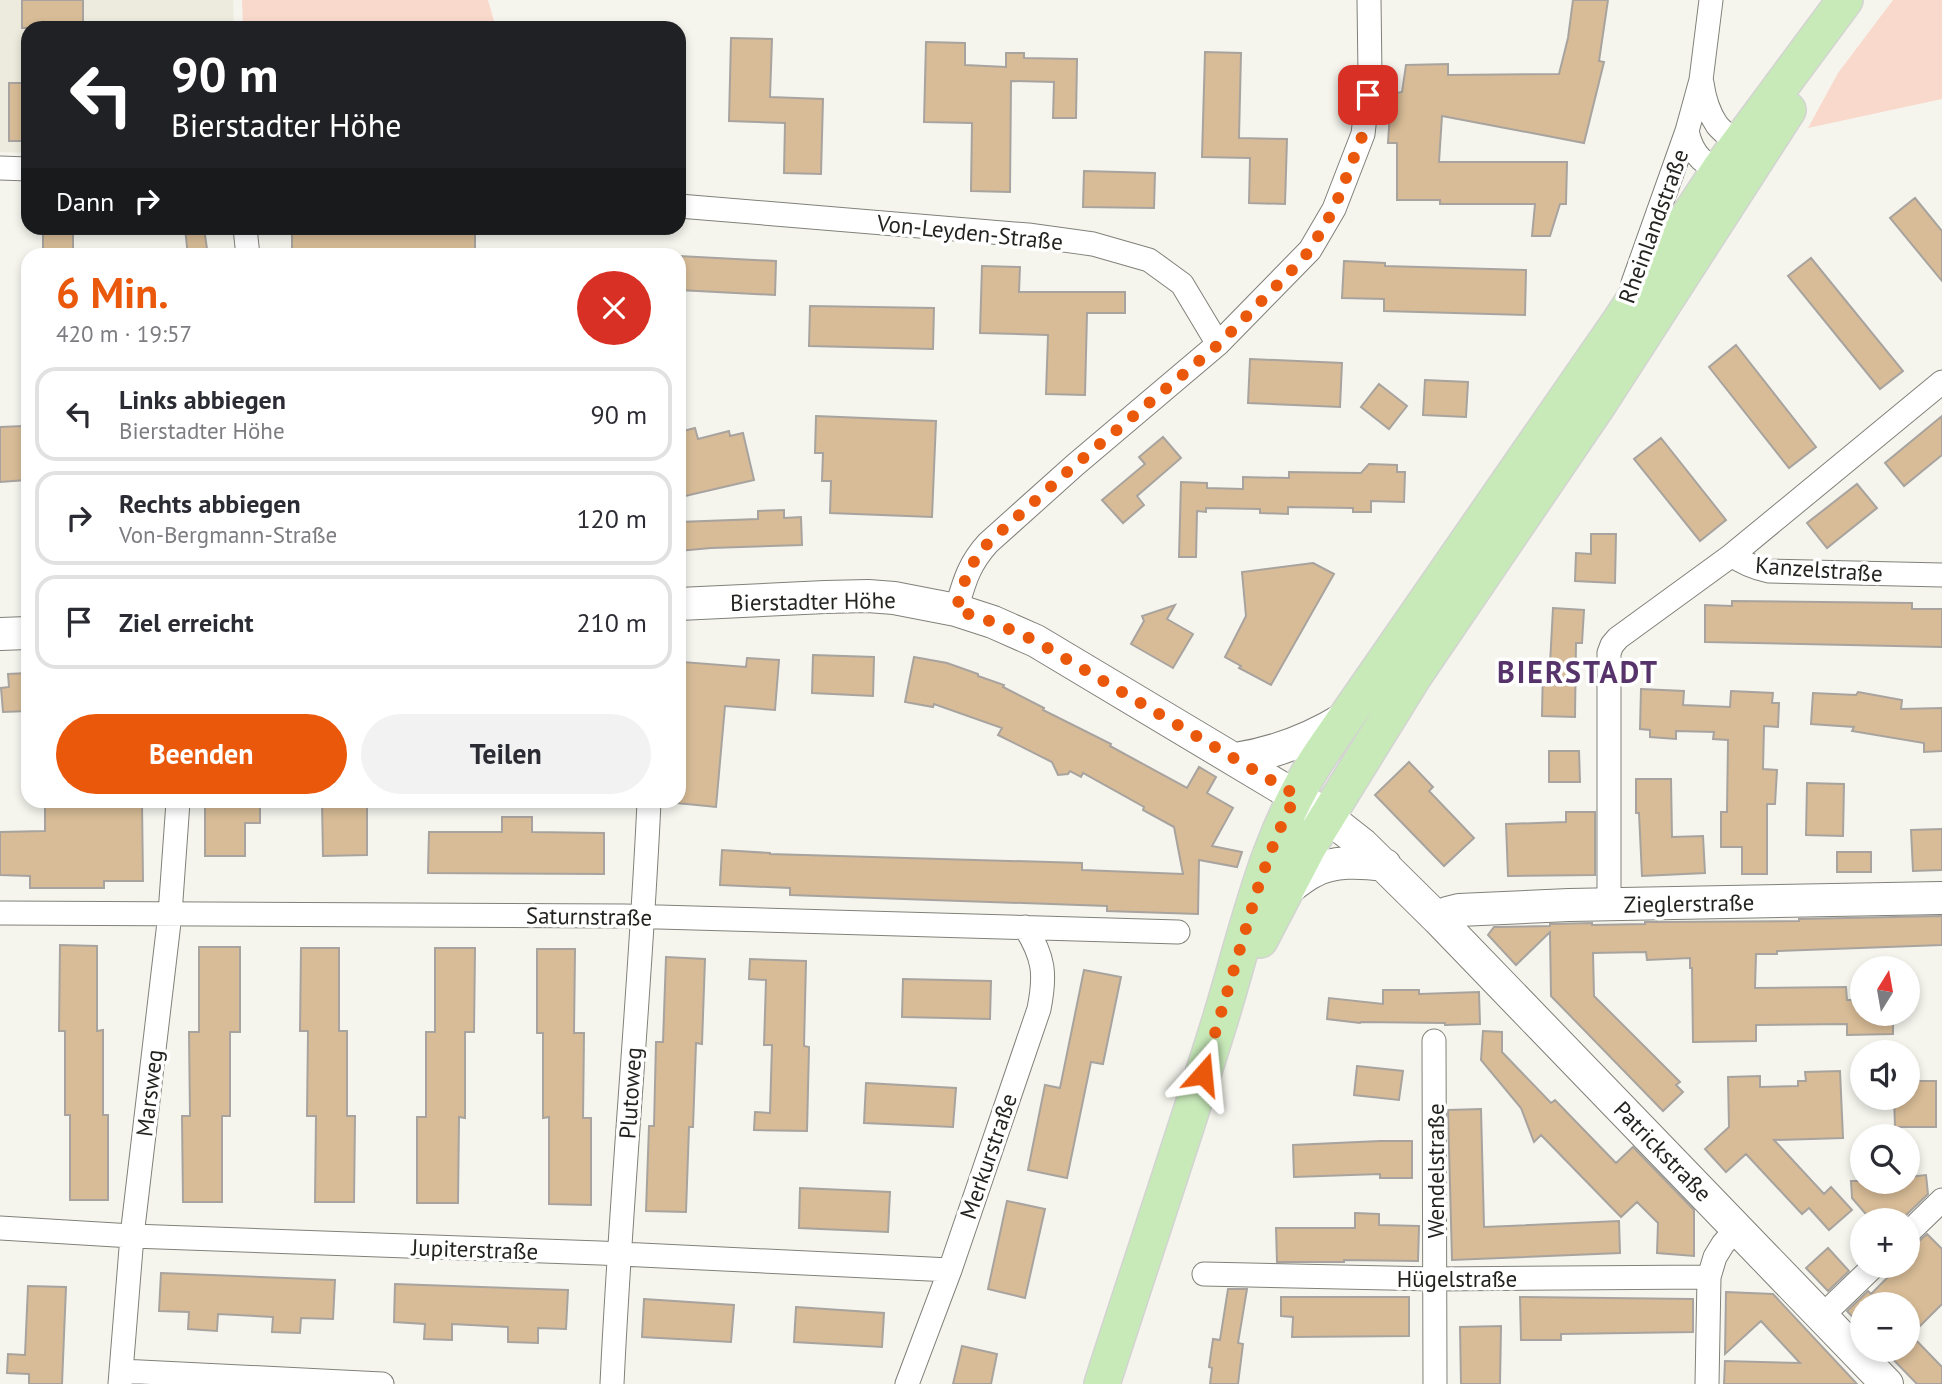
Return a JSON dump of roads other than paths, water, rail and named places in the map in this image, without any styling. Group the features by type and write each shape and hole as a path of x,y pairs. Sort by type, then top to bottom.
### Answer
{"main road":[{"path":"1102,1384 1218,1027 1260,881 1296,795 1345,718 1846,0"},
{"path":"1218,1027 1284,892 1327,816 1413,676 1600,402 1734,163"},
{"name":"Bierstadter Höhe","path":"686,604 868,596 914,601 993,622 1036,641 1296,795 1327,816 1385,865 1438,919"},
{"path":"0,635 21,634"},
{"path":"1235,758 1292,745 1345,718"},
{"path":"1284,892 1309,873 1327,865 1385,865"},
{"name":"Zieglerstraße","path":"1438,919 1459,910 1942,898"},
{"name":"Patrickstraße","path":"1438,919 1887,1384"}],"street":[{"path":"956,610 970,565 988,543 1075,465 1218,345 1310,250 1334,209 1359,144 1366,115 1371,52 1369,0"},
{"name":"Rheinlandstraße","path":"1620,321 1687,131 1701,80 1710,0"},
{"name":"Rheinlandstraße","path":"1701,80 1707,106 1734,163"},
{"name":"Rheinlandstraße","path":"1687,131 1697,157 1734,163"},
{"path":"0,168 21,169"},
{"name":"Von-Leyden-Straße","path":"686,207 1028,235 1093,244 1149,260 1182,284 1218,345"},
{"path":"1732,555 1942,382"},
{"name":"Kanzelstraße","path":"1609,905 1609,653 1618,638 1732,555 1755,568 1769,570 1942,575"},
{"name":"Marsweg","path":"120,1378 132,1236 170,914 178,808"},
{"name":"Plutoweg","path":"612,1384 618,1254 649,808"},
{"name":"Saturnstraße","path":"0,913 643,916 1178,932"},
{"name":"Merkurstraße","path":"907,1384 950,1270 1038,1009 1044,975 1035,942 1025,927"},
{"name":"Wendelstraße","path":"1434,1041 1435,1384"},
{"path":"1920,1221 1942,1200"},
{"name":"Jupiterstraße","path":"0,1228 132,1236 618,1254 950,1270"},
{"path":"1707,1384 1709,1277 1715,1257 1737,1228"},
{"name":"Hügelstraße","path":"1205,1274 1435,1279 1709,1277"},
{"path":"1822,1316 1861,1278"},
{"path":"120,1378 383,1384"}],"district":[{"name":"BIERSTADT","path":"1578,671"}]}
